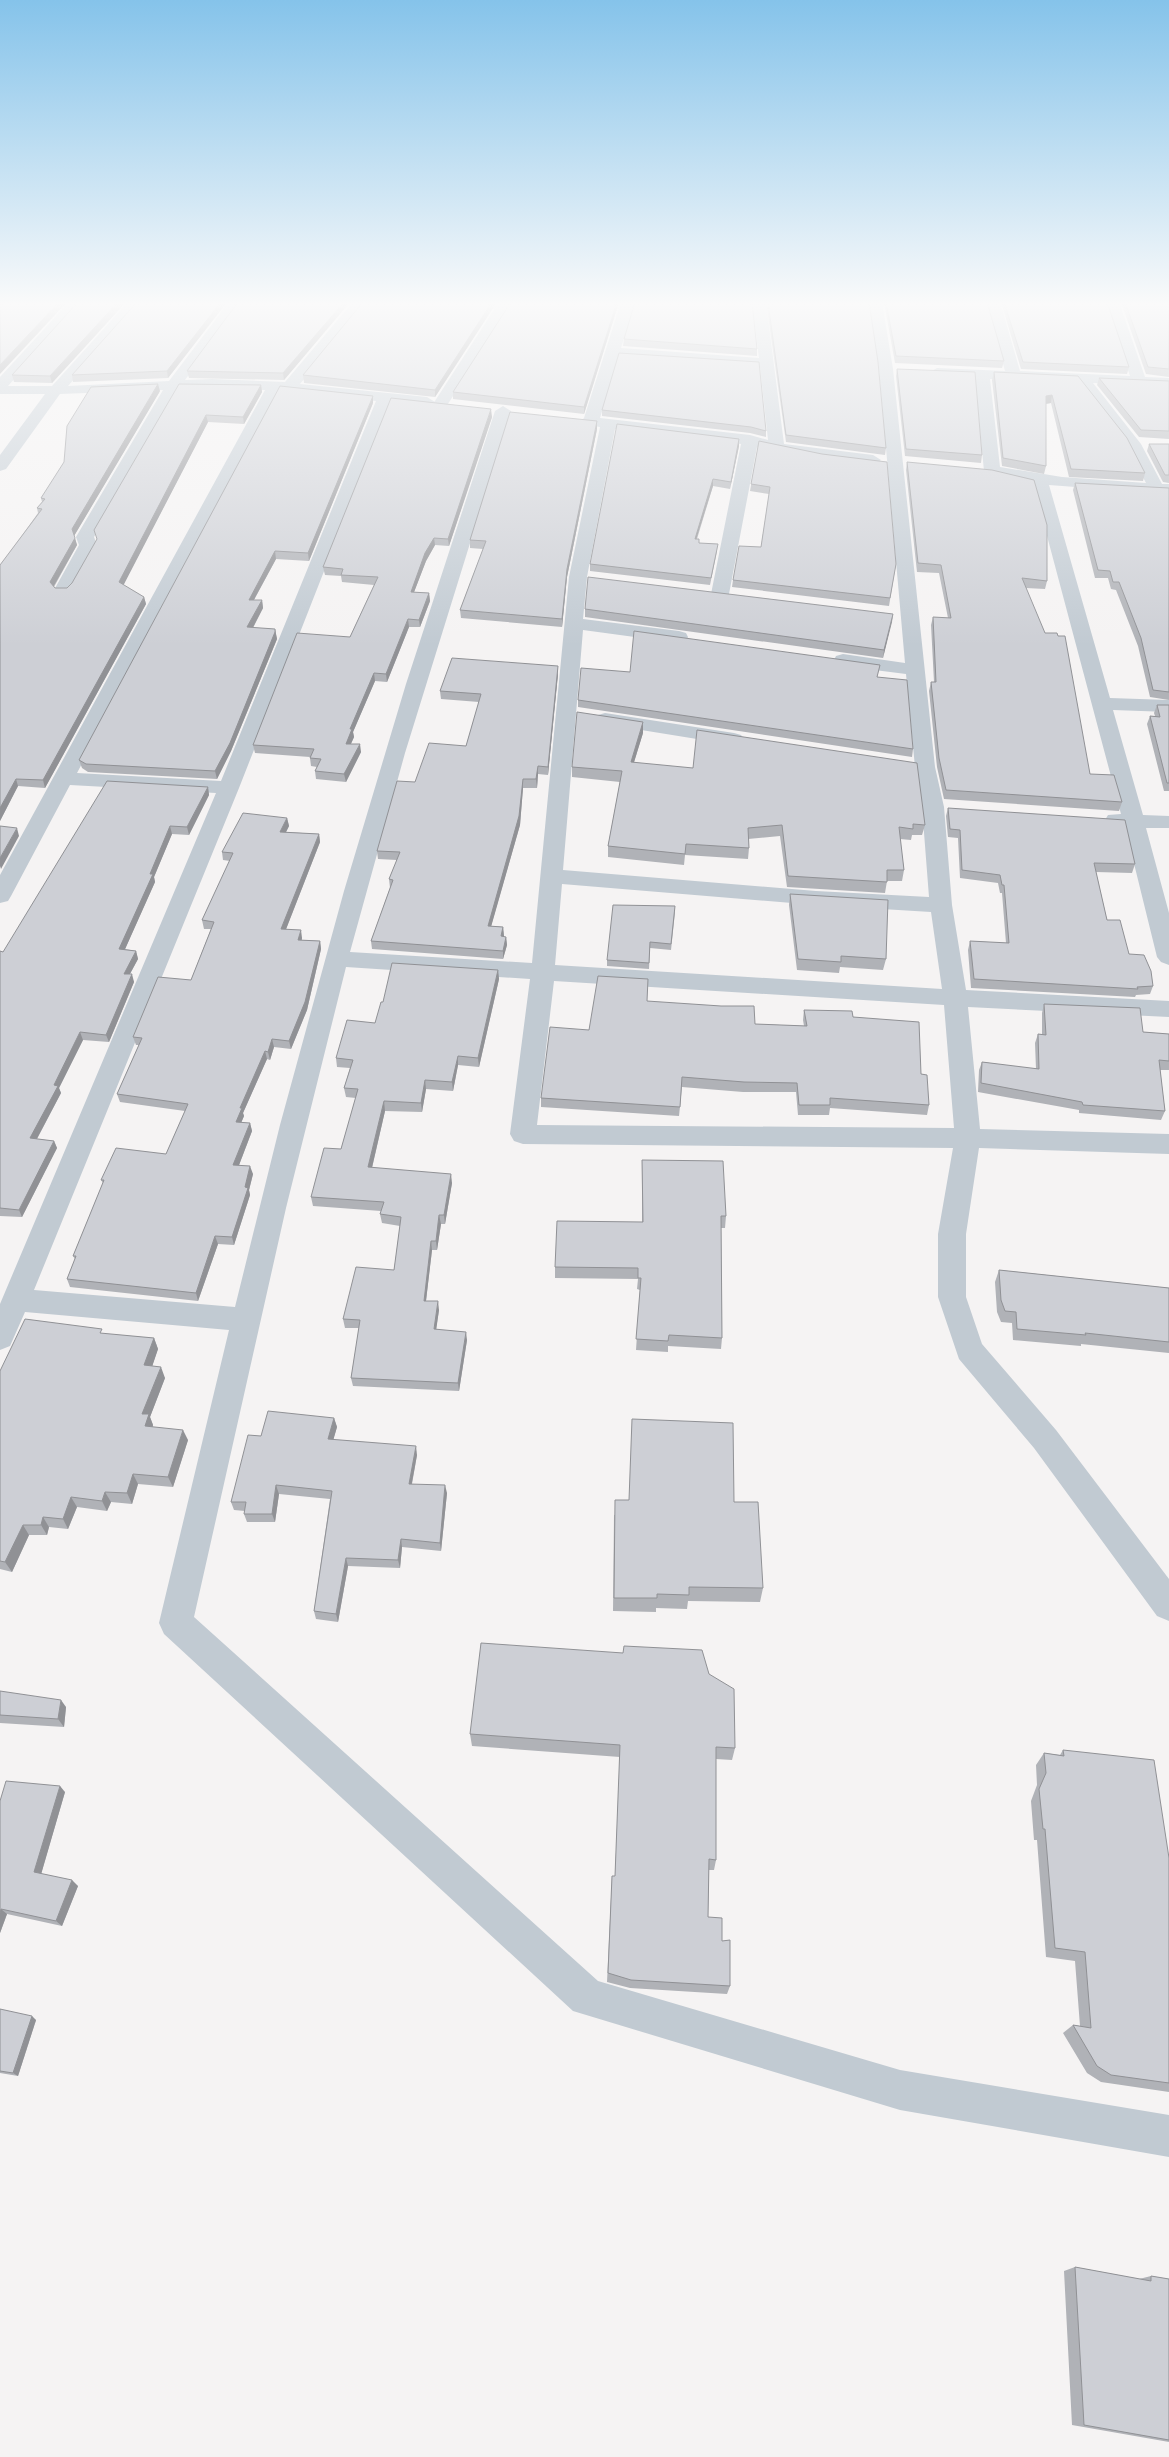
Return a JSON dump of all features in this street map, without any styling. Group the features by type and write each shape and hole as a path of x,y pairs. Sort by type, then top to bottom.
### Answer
{"street":[{"path":"0,466 36,417"},
{"path":"64,590 88,546 85,537 155,417"},
{"path":"0,896 266,417"},
{"path":"0,1338 229,788 377,417"},
{"path":"502,417 425,653 336,959 246,1320 176,1623 587,1997 900,2090 1169,2136"},
{"path":"601,417 588,578 574,623 543,971 523,1134 968,1138 1169,1144"},
{"path":"774,417 778,448"},
{"path":"900,417 905,464 902,615 916,670 916,766 942,808 941,905 955,998 968,1138 952,1234 952,1297 969,1350 1045,1439 1169,1605"},
{"path":"986,417 992,471"},
{"path":"1112,417 1133,444 1163,489"},
{"path":"571,419 750,440 778,448 905,464"},
{"path":"720,594 750,440"},
{"path":"1133,444 1151,445"},
{"path":"972,470 992,471 1038,481 1085,486 1163,489"},
{"path":"1038,481 1042,487 1134,821 1169,956"},
{"path":"701,592 739,596"},
{"path":"574,623 701,640"},
{"path":"828,658 916,670"},
{"path":"1101,704 1169,706"},
{"path":"567,714 751,741"},
{"path":"65,778 229,788"},
{"path":"1096,818 1169,822"},
{"path":"551,876 816,898 941,905"},
{"path":"336,959 955,998 1169,1009"},
{"path":"16,1300 246,1320"}],"building":[{"path":"73,417 139,417 72,529 75,538 50,582 55,588 67,588 72,583 97,539 94,530 160,417 205,417 119,582 144,597 43,780 16,779 0,808 0,565 42,509 37,508 45,499 41,498 64,462 67,426"},
{"path":"264,417 364,417 308,553 275,551 249,600 262,600 247,627 275,629 275,632 230,743 215,771 86,764 79,760"},
{"path":"383,417 488,417 448,539 434,538 425,553 411,592 429,593 419,620 408,619 386,674 374,673 350,729 352,729 346,744 360,744 344,774 315,771 321,759 310,758 314,749 253,745 297,633 350,637 378,577 341,575 343,569 323,567"},
{"path":"509,417 555,417 597,421 567,569 562,619 460,610 486,541 470,540"},
{"path":"660,417 765,417 766,431 751,427"},
{"path":"784,417 883,417 886,448 786,435"},
{"path":"902,417 979,417 982,455 906,449"},
{"path":"999,417 1046,417 1046,466 1003,458"},
{"path":"1058,417 1110,417 1127,438 1145,473 1071,469"},
{"path":"1130,417 1169,417 1169,431 1141,430"},
{"path":"617,424 739,439 731,482 713,479 695,539 699,539 699,543 718,544 711,578 590,564"},
{"path":"759,441 822,454 887,462 896,564 890,598 733,580 739,546 761,547 770,487 751,484"},
{"path":"1149,444 1169,444 1169,475 1165,475"},
{"path":"907,462 992,470 1034,480 1047,525 1047,581 1022,578 1045,633 1057,633 1058,636 1065,636 1090,774 1114,775 1122,802 946,790 939,758 931,682 936,682 933,617 951,618 941,565 918,563"},
{"path":"1075,483 1169,488 1169,692 1153,690 1141,638 1119,582 1113,582 1110,571 1098,570"},
{"path":"588,577 893,614 884,650 585,609"},
{"path":"634,631 880,665 877,677 907,680 913,749 578,700 581,668 630,672"},
{"path":"452,658 558,666 548,767 538,766 536,779 523,779 519,816 488,926 503,927 501,936 506,937 503,951 371,941 393,880 389,879 400,852 377,851 397,781 415,782 429,743 466,746 481,694 440,691"},
{"path":"1157,705 1169,705 1169,783 1167,783 1150,716 1160,717"},
{"path":"577,712 643,722 631,762 693,768 697,730 917,763 925,825 913,824 913,829 899,827 904,870 887,870 887,882 788,876 782,825 748,828 749,848 686,844 685,854 608,846 622,771 572,767"},
{"path":"107,781 208,787 187,827 170,826 150,874 153,874 119,949 136,951 124,974 132,974 106,1035 80,1032 54,1085 58,1086 30,1138 54,1141 19,1210 0,1208 0,951 3,952"},
{"path":"948,808 1125,820 1135,864 1094,863 1107,920 1120,920 1129,954 1144,955 1151,971 1153,986 1137,987 1138,989 974,979 970,941 1009,943 1004,885 1002,885 1000,875 962,870 960,830 950,829"},
{"path":"243,813 287,818 280,832 319,834 281,929 301,930 298,940 320,941 305,1002 289,1041 272,1039 268,1052 265,1051 240,1108 242,1108 236,1122 250,1123 233,1165 250,1166 245,1187 248,1188 232,1237 215,1236 196,1293 67,1279 76,1256 73,1256 104,1180 101,1180 116,1148 166,1154 188,1104 117,1094 142,1038 133,1037 158,977 191,980 214,922 202,920 233,853 222,852"},
{"path":"0,826 17,828 0,858"},
{"path":"790,894 888,900 886,959 841,956 841,962 798,959"},
{"path":"613,905 675,906 671,944 650,942 649,963 607,960"},
{"path":"392,963 498,970 478,1058 458,1056 452,1082 425,1080 421,1103 384,1101 368,1167 451,1174 444,1215 439,1215 436,1241 431,1241 424,1301 438,1301 434,1329 466,1332 458,1383 351,1378 360,1320 343,1319 356,1267 394,1270 401,1217 380,1214 384,1202 311,1197 324,1148 341,1149 358,1089 344,1088 353,1060 336,1058 347,1020 375,1023 381,1002 383,1002"},
{"path":"598,976 648,979 647,1001 721,1006 754,1006 755,1024 807,1026 804,1010 852,1011 853,1017 919,1022 921,1074 927,1075 929,1105 830,1098 830,1105 799,1105 797,1083 744,1082 682,1077 680,1107 541,1098 550,1027 589,1030"},
{"path":"1044,1004 1140,1008 1143,1032 1169,1034 1169,1061 1159,1060 1165,1111 1083,1105 1082,1102 981,1083 982,1062 1039,1069 1038,1034 1046,1035"},
{"path":"642,1160 723,1161 726,1216 721,1216 722,1338 669,1335 668,1341 636,1339 641,1278 638,1278 638,1268 555,1267 557,1221 643,1222"},
{"path":"999,1270 1169,1288 1169,1342 1085,1333 1086,1335 1017,1329 1016,1312 1005,1311 1001,1300"},
{"path":"25,1319 102,1329 100,1333 154,1338 144,1365 161,1367 142,1414 149,1414 145,1426 183,1430 168,1477 133,1474 127,1493 105,1492 102,1501 71,1497 63,1519 43,1517 41,1525 23,1525 5,1562 0,1561 0,1371"},
{"path":"268,1411 334,1418 328,1439 416,1446 409,1484 445,1485 440,1543 401,1539 398,1560 346,1558 336,1614 314,1611 332,1491 276,1485 272,1514 244,1514 246,1502 231,1502 248,1435 261,1436"},
{"path":"632,1419 733,1423 734,1502 758,1502 763,1588 689,1587 689,1595 657,1594 657,1598 614,1598 615,1500 629,1500"},
{"path":"481,1643 623,1653 624,1646 702,1650 709,1674 734,1689 735,1748 716,1747 716,1860 709,1859 708,1917 722,1918 722,1941 730,1940 730,1986 631,1980 608,1973 612,1876 615,1876 620,1745 470,1734"},
{"path":"0,1691 61,1700 58,1719 0,1715"},
{"path":"1063,1750 1154,1760 1169,1858 1169,2083 1111,2075 1097,2066 1073,2025 1091,2028 1085,1952 1055,1948 1045,1829 1043,1829 1039,1789 1046,1773 1044,1753 1064,1756"},
{"path":"6,1781 60,1786 34,1872 72,1880 56,1921 1,1909 0,1913 0,1801"},
{"path":"0,2009 32,2016 13,2073 0,2071"},
{"path":"1075,2267 1151,2281 1151,2276 1169,2279 1169,2440 1084,2425"}]}
